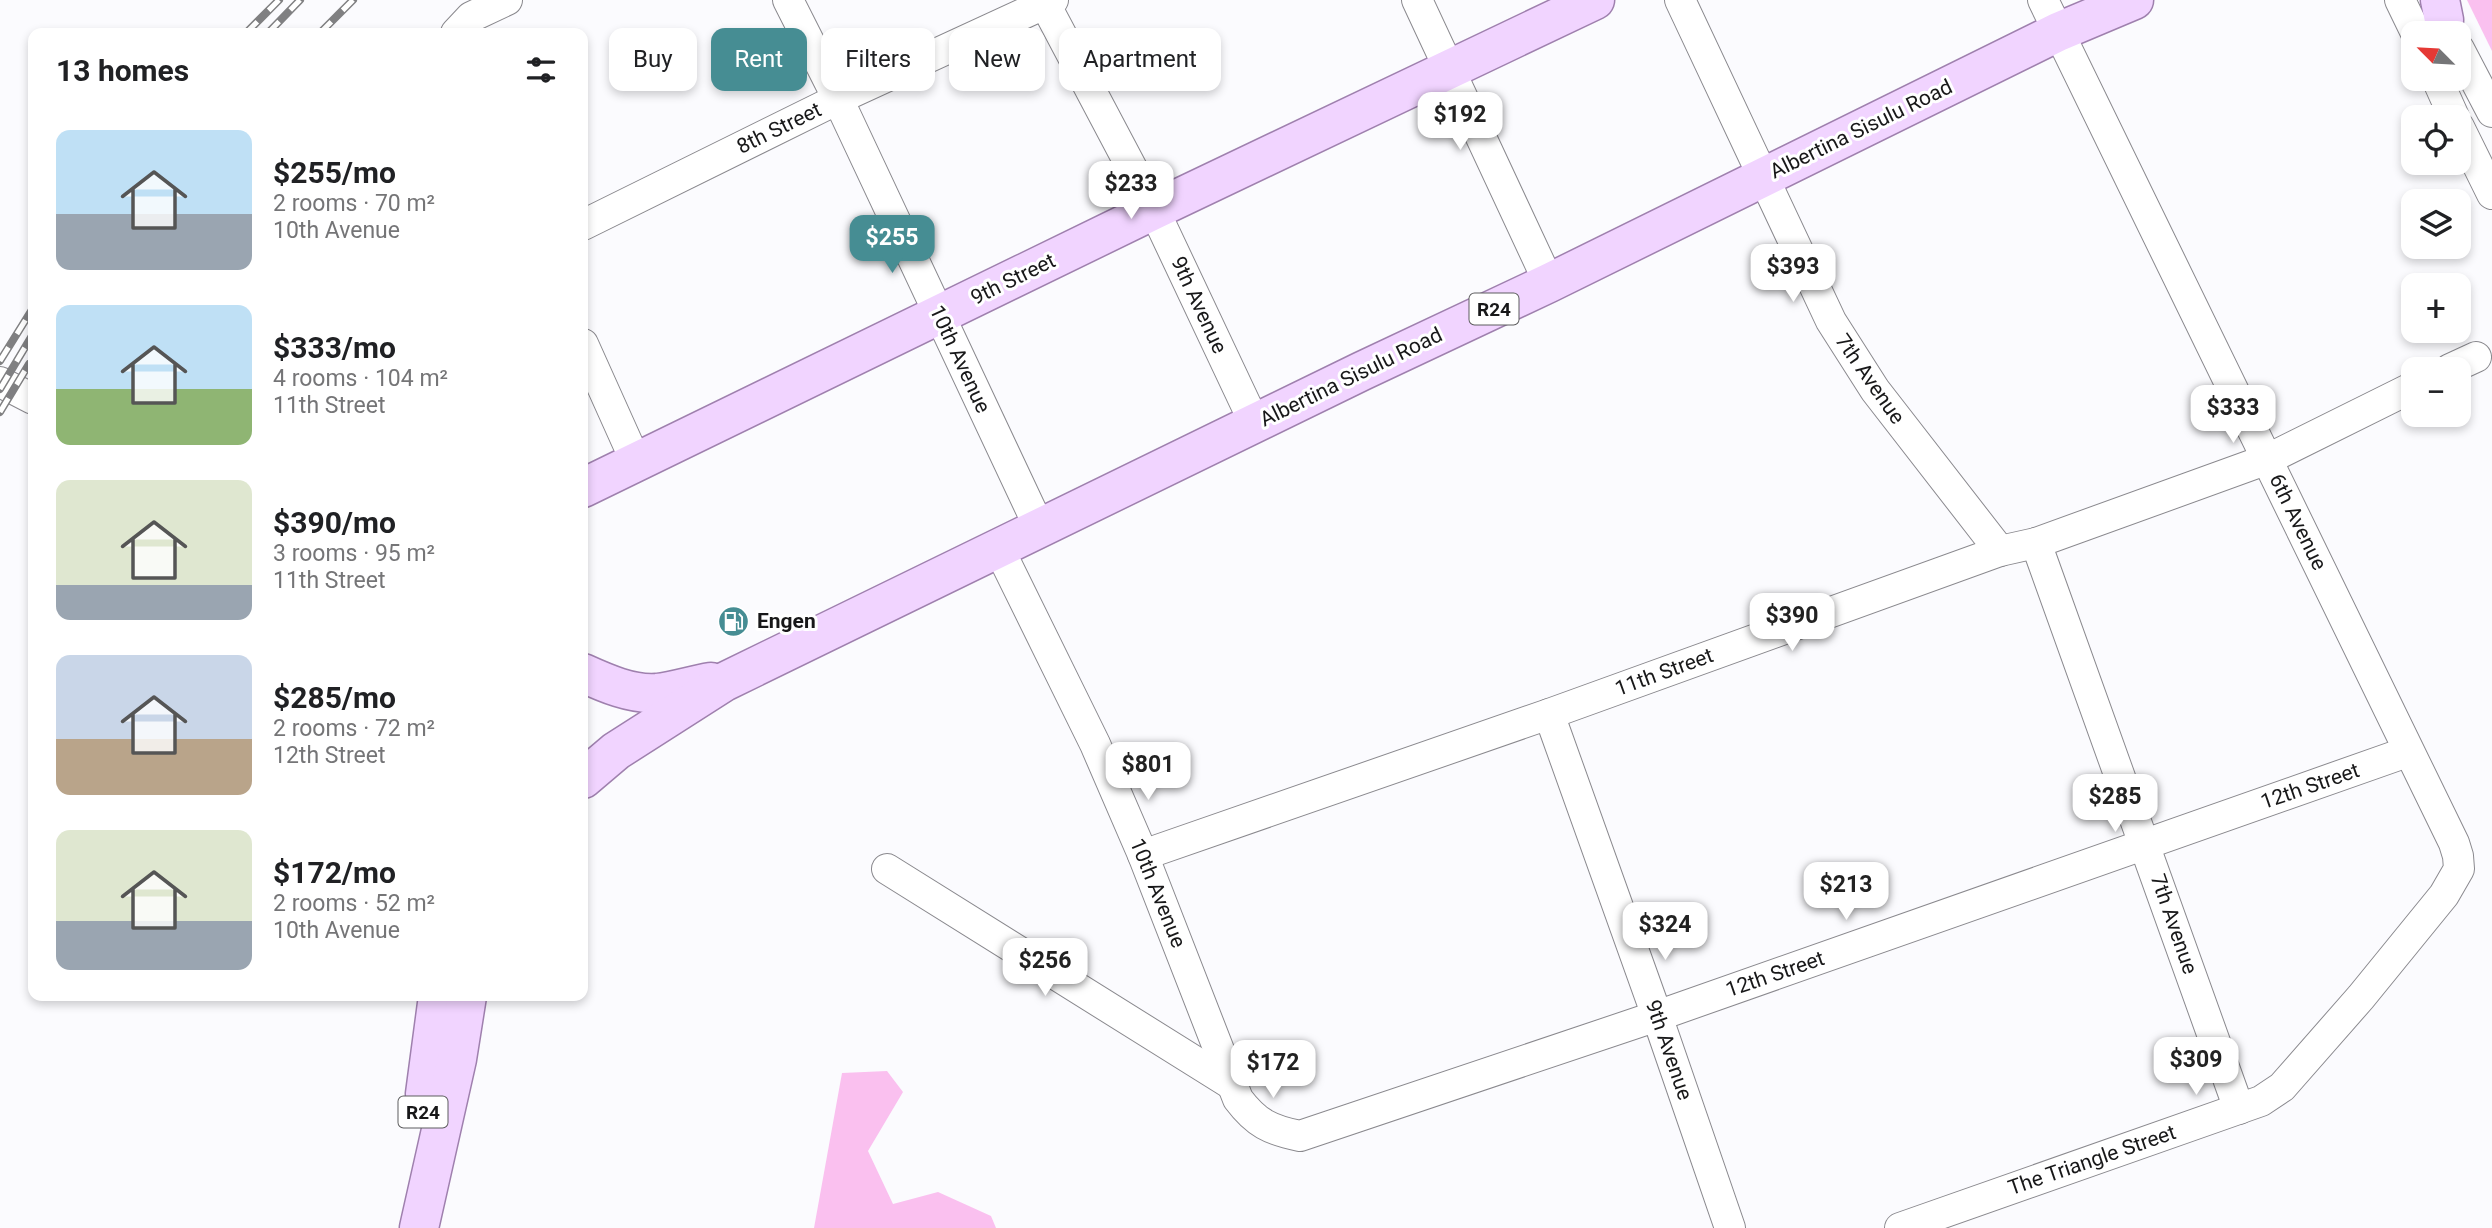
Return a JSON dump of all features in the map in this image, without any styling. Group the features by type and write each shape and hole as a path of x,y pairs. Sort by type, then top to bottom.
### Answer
{"main road":[{"name":"9th Street","path":"588,486 1154,210 1595,0"},
{"name":"Albertina Sisulu Road","path":"588,775 616,751 724,682 1763,177 2051,16 2134,0"},
{"path":"588,675 606,684 641,693 724,682"},
{"name":"R24","path":"407,1228 437,1001"},
{"name":"R24","path":"419,1228 457,1059 466,1001"}],"street":[{"name":"10th Avenue","path":"788,0 838,99 1040,529"},
{"path":"1417,0 1549,283"},
{"name":"7th Avenue","path":"1680,0 1816,293 1845,346 1875,390 2000,551"},
{"path":"2400,0 2437,21"},
{"name":"8th Street","path":"588,223 838,99 1047,1"},
{"name":"9th Avenue","path":"1047,1 1154,210 1255,424"},
{"path":"461,28 471,17 500,3"},
{"name":"6th Avenue","path":"2051,16 2268,459 2407,752 2454,843 2459,869 2444,895"},
{"path":"2471,76 2492,112"},
{"path":"2471,151 2492,194"},
{"path":"588,355 636,462"},
{"path":"0,382 28,396"},
{"name":"11th Street","path":"1143,855 1549,714 2000,551 2035,543 2268,459 2401,393"},
{"name":"7th Avenue","path":"2035,543 2239,1109"},
{"name":"10th Avenue","path":"999,549 1095,744 1143,855 1231,1084 1248,1112 1261,1124 1282,1133 1300,1136"},
{"name":"9th Avenue","path":"1549,714 1730,1228"},
{"name":"12th Street","path":"1300,1136 1657,1016 2407,752"},
{"path":"887,869 1231,1084"},
{"name":"The Triangle Street","path":"1900,1228 2261,1101 2282,1087 2361,997 2444,895"}],"shaded area":[{"path":"2467,0 2492,0 2492,51"},
{"path":"887,1071 903,1092 868,1151 893,1204 938,1192 991,1216 996,1228 814,1228 842,1073"}],"railway":[{"path":"251,28 279,0"},
{"path":"273,28 300,0"},
{"path":"325,28 353,0"},
{"path":"0,361 28,316"},
{"path":"0,389 28,342"},
{"path":"0,412 28,366"}],"place":[{"name":"Engen","path":"734,621"}]}
